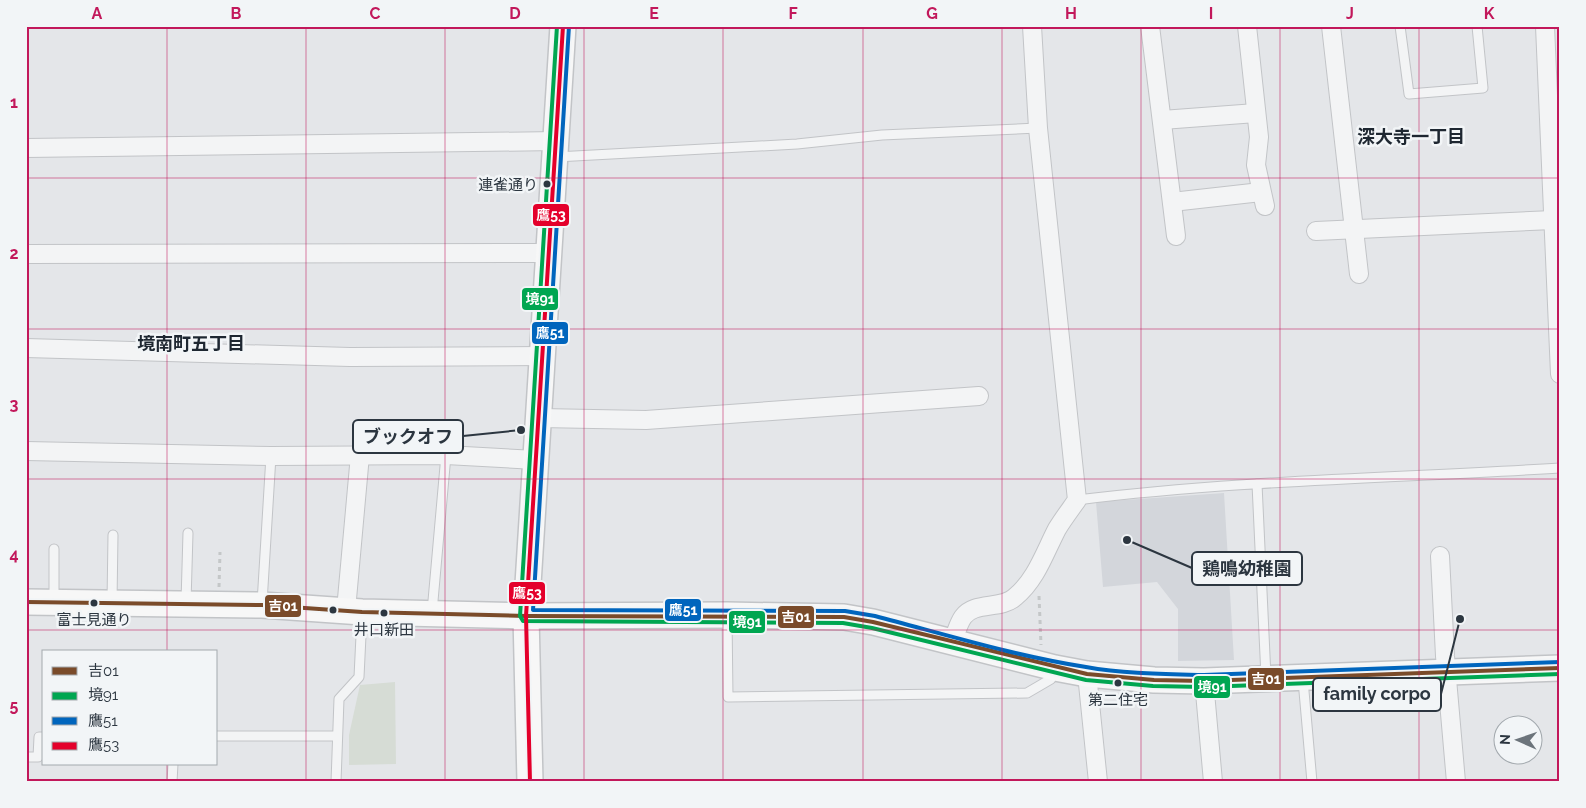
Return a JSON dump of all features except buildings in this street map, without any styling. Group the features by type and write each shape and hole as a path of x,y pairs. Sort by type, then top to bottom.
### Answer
{"main road":[{"path":"530,782 526,616 540,418 563,26"},
{"path":"26,602 262,605 354,611 526,616 727,615 844,617 1087,674 1154,680 1204,681 1266,677 1446,673 1560,668"}],"street":[{"path":"952,642 966,613 1014,599 1036,571 1058,527 1076,500 1038,128 1032,26"},
{"path":"1150,26 1176,236"},
{"path":"1172,202 1263,199 1256,165 1259,137 1247,26"},
{"path":"1331,26 1359,274"},
{"path":"1545,26 1560,374"},
{"path":"1162,120 1256,113"},
{"path":"26,148 556,149"},
{"path":"1316,230 1553,220"},
{"path":"26,254 550,254"},
{"path":"26,348 350,357 543,356"},
{"path":"540,418 646,420 980,396"},
{"path":"26,451 271,456 446,455 536,460"},
{"path":"354,611 360,455"},
{"path":"1440,556 1446,673 1456,782"},
{"path":"1087,674 1098,782"},
{"path":"1204,681 1213,782"}],"lane":[{"path":"1400,26 1409,94 1483,88 1477,26"},
{"path":"556,149 797,144 882,135 1038,128"},
{"path":"432,614 446,455"},
{"path":"262,605 271,456"},
{"path":"1076,500 1135,492 1560,468"},
{"path":"1256,484 1266,677"},
{"path":"186,605 188,533"},
{"path":"112,604 113,535"},
{"path":"54,549 54,603"},
{"path":"336,782 339,699 359,677 354,611"},
{"path":"727,615 728,697 1027,693 1051,679 1048,666"},
{"path":"1303,676 1312,782"},
{"path":"218,736 337,736"},
{"path":"26,757 38,757 39,737 42,737"},
{"path":"172,782 173,766"}],"path":[{"path":"219,605 220,552"},
{"path":"1036,571 1048,666"}],"shaded area":[{"path":"1224,493 1234,660 1178,661 1178,609 1157,582 1103,587 1096,502"},
{"path":"395,682 396,764 349,765 349,735 360,685"}],"transit line":[{"name":"境91","path":"557,26 520,616 523,621 843,623 872,628 1086,680 1153,686 1204,687 1560,674"},
{"name":"鷹53","path":"530,782 526,616 563,26"},
{"name":"鷹51","path":"569,26 533,610 845,611 875,616 1033,657 1101,669 1145,673 1204,675 1560,662"},
{"name":"吉01","path":"26,602 262,605 362,612 526,616 844,617 873,622 1087,674 1154,680 1204,681 1560,668"}],"place":[{"name":"連雀通り","path":"547,184"},
{"name":"ブックオフ","path":"521,430"},
{"name":"鶏鳴幼稚園","path":"1127,540"},
{"name":"富士見通り","path":"94,603"},
{"name":"井口新田","path":"384,613"},
{"name":"family corpo","path":"1460,619"},
{"name":"第二住宅","path":"1118,683"}],"district":[{"name":"深大寺一丁目","path":"1411,137"},
{"name":"境南町五丁目","path":"191,344"}]}
